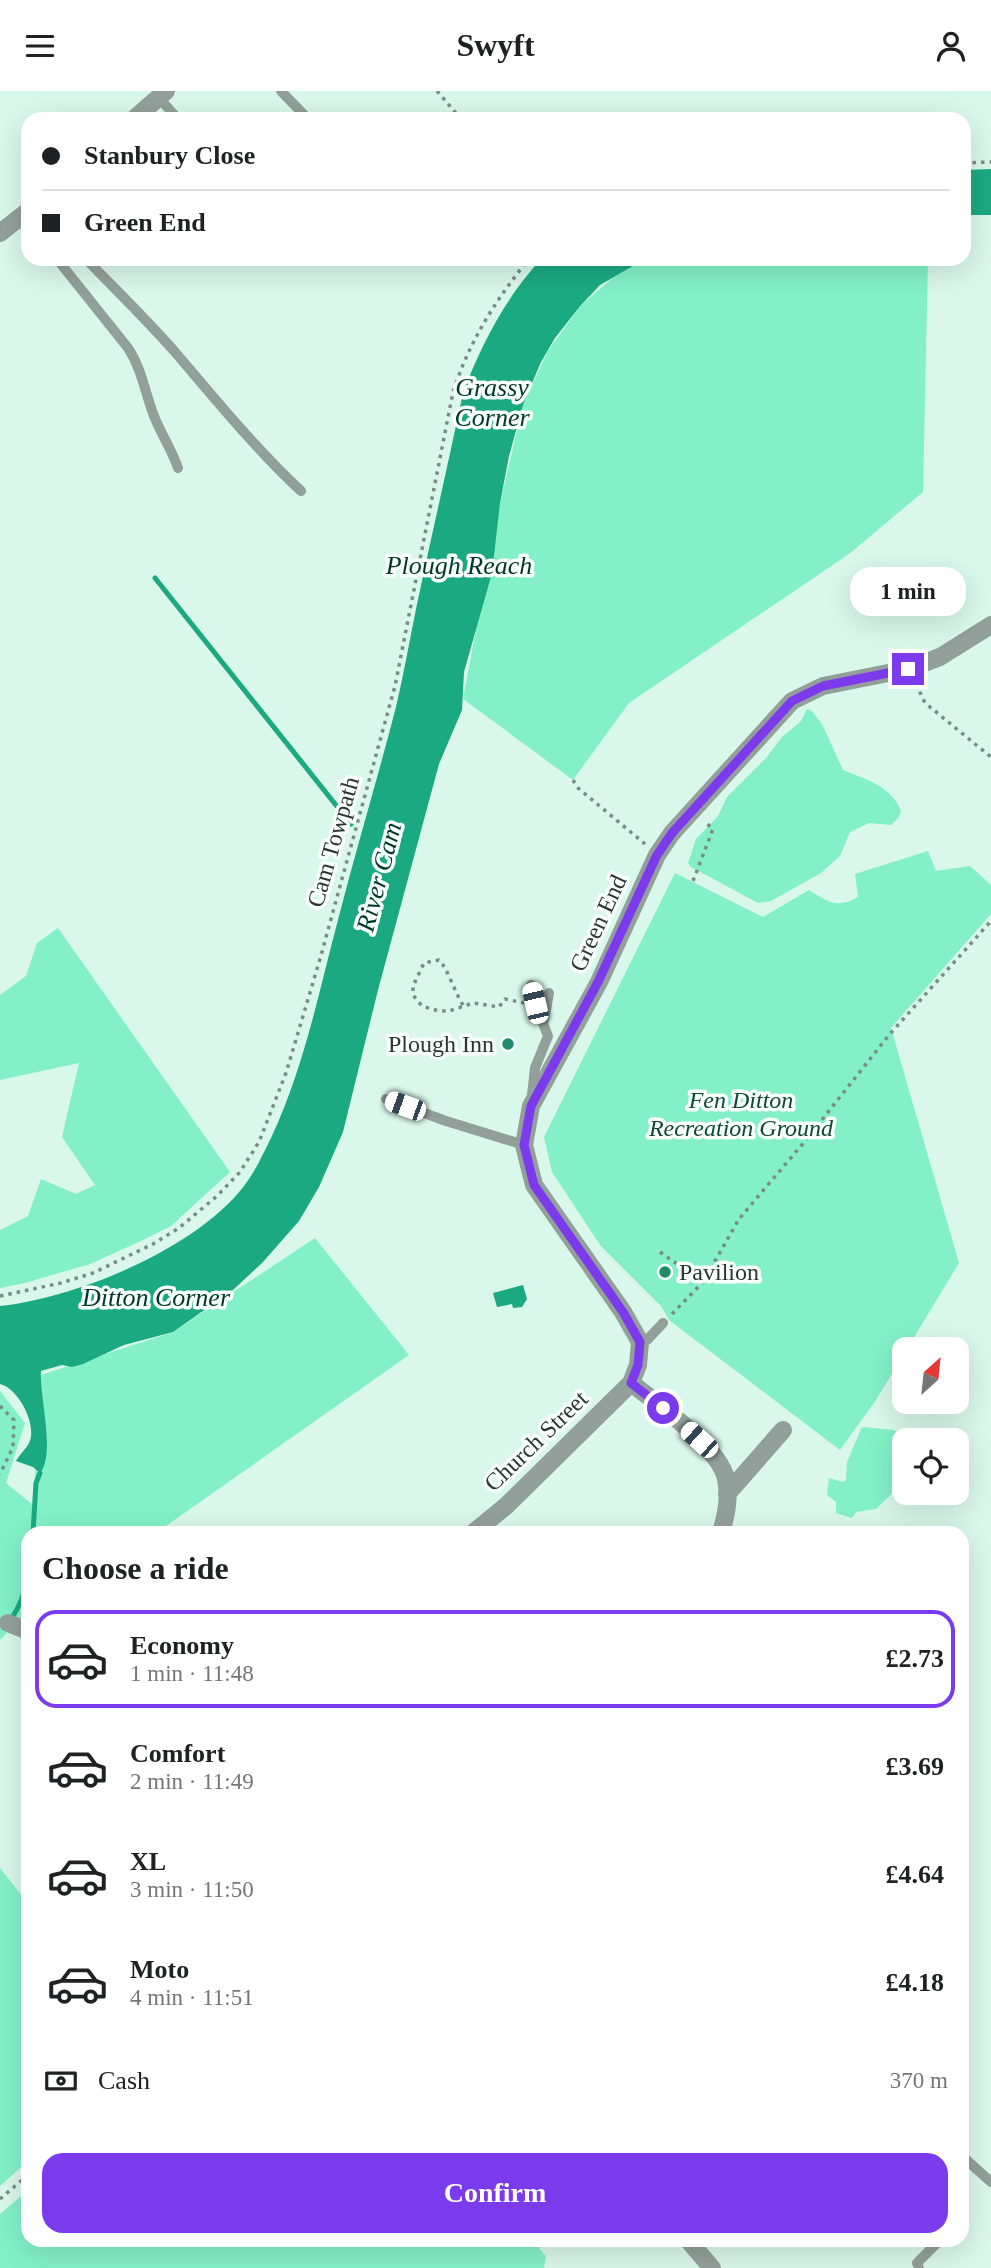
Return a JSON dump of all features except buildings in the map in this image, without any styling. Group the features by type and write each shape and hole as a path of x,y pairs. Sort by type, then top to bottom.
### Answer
{"street":[{"path":"141,112 157,95"},
{"path":"1,231 21,219"},
{"name":"Green End","path":"640,1342 623,1312 534,1185 524,1145 531,1106 598,982 657,855 672,833 792,701 823,686 908,669 940,657 991,625"},
{"path":"640,1342 638,1365 631,1383 716,1456 726,1478 727,1511 723,1526"},
{"name":"Church Street","path":"482,1526 506,1506 631,1383"},
{"path":"727,1494 783,1430"},
{"path":"8,1623 21,1628"},
{"path":"694,2247 712,2268"}],"lane":[{"path":"281,91 301,112"},
{"path":"157,95 172,112"},
{"path":"63,266 138,363 155,421 178,468"},
{"path":"93,266 173,350 273,465 301,491"},
{"path":"531,985 548,1036 535,1067 531,1106"},
{"path":"544,1021 549,993"},
{"path":"386,1099 524,1145"},
{"path":"640,1342 647,1340 663,1323"},
{"path":"969,2163 991,2182"},
{"path":"919,2268 918,2263 933,2247"}],"path":[{"path":"437,91 455,112"},
{"path":"971,163 991,162"},
{"name":"Cam Towpath","path":"0,1296 93,1273 179,1229 218,1196 240,1172 259,1142 286,1073 395,686 453,392 468,352 482,325 523,266"},
{"path":"908,669 925,703 991,757"},
{"path":"573,780 657,855"},
{"path":"692,811 713,829 693,881"},
{"path":"663,1323 703,1282 739,1219 889,1035 991,921"},
{"path":"463,1005 454,992 443,964 439,960 424,963 413,986 415,1000 422,1006 449,1011 473,1003 499,1007 505,999 518,1003 535,1003"},
{"path":"660,1252 703,1282"},
{"path":"0,1406 14,1420 13,1447 0,1474"},
{"path":"0,2199 21,2181"}],"green space":[{"path":"627,266 928,266 923,492 849,554 629,703 573,780 463,699 500,503 524,402 548,351 581,305"},
{"path":"807,709 811,710 822,724 843,770 884,789 901,810 899,817 891,825 869,823 850,832 840,856 821,873 771,901 758,903 688,863 696,839 718,816 727,797 766,758 782,737 801,721"},
{"name":"Fen Ditton Recreation Ground","path":"928,851 936,871 970,866 991,885 991,914 891,1028 959,1263 914,1337 892,1337 892,1374 840,1450 669,1320 661,1306 600,1245 552,1172 544,1137 675,873 763,917 809,890 833,902 851,901 858,897 855,874"},
{"path":"58,928 230,1172 171,1226 90,1264 0,1288 0,1230 28,1216 41,1179 76,1194 95,1185 62,1137 79,1063 0,1080 0,995 26,976 37,943"},
{"path":"315,1238 409,1355 166,1526 21,1526 21,1625 17,1628 18,1621 0,1640 0,1391 25,1423 6,1483 33,1505 41,1375 173,1332"},
{"path":"862,1427 892,1430 892,1494 876,1509 856,1512 852,1518 836,1513 836,1502 827,1495 829,1478 843,1482 846,1480 847,1462"},
{"path":"0,1868 21,1894 21,2167 0,2186"},
{"path":"21,2196 21,2247 538,2247 546,2256 544,2268 0,2268 0,2214"}],"water":[{"path":"991,169 991,215 971,215 971,170"},
{"path":"535,266 633,266 600,285 581,305 555,338 541,362 524,402 509,456 500,503 492,573 464,672 462,710 439,764 343,1132 319,1187 299,1221 263,1262 233,1290 173,1332 124,1345 83,1364 72,1367 62,1365 41,1371 47,1453 40,1473 33,1467 16,1461 29,1443 31,1427 25,1408 13,1392 0,1384 0,1306 63,1293 132,1267 166,1250 223,1209 244,1186 262,1157 283,1111 302,1057 389,733 463,393 496,322"},
{"path":"523,1285 527,1299 522,1307 513,1308 512,1304 497,1307 493,1293"}],"waterway":[{"path":"155,578 351,824"},
{"path":"33,1526 36,1483 40,1473"},
{"path":"10,1620 21,1600"}],"place":[{"name":"Plough Inn","path":"508,1044"},
{"name":"Pavilion","path":"665,1272"}],"route":[{"path":"663,1408 631,1383 638,1365 640,1342 623,1312 534,1185 524,1145 531,1106 598,982 657,855 672,833 792,701 823,686 908,669"}],"water label":[{"name":"Grassy Corner","path":"492,402"},
{"name":"Plough Reach","path":"459,565"},
{"name":"River Cam","path":"379,877"},
{"name":"Ditton Corner","path":"156,1297"}]}
